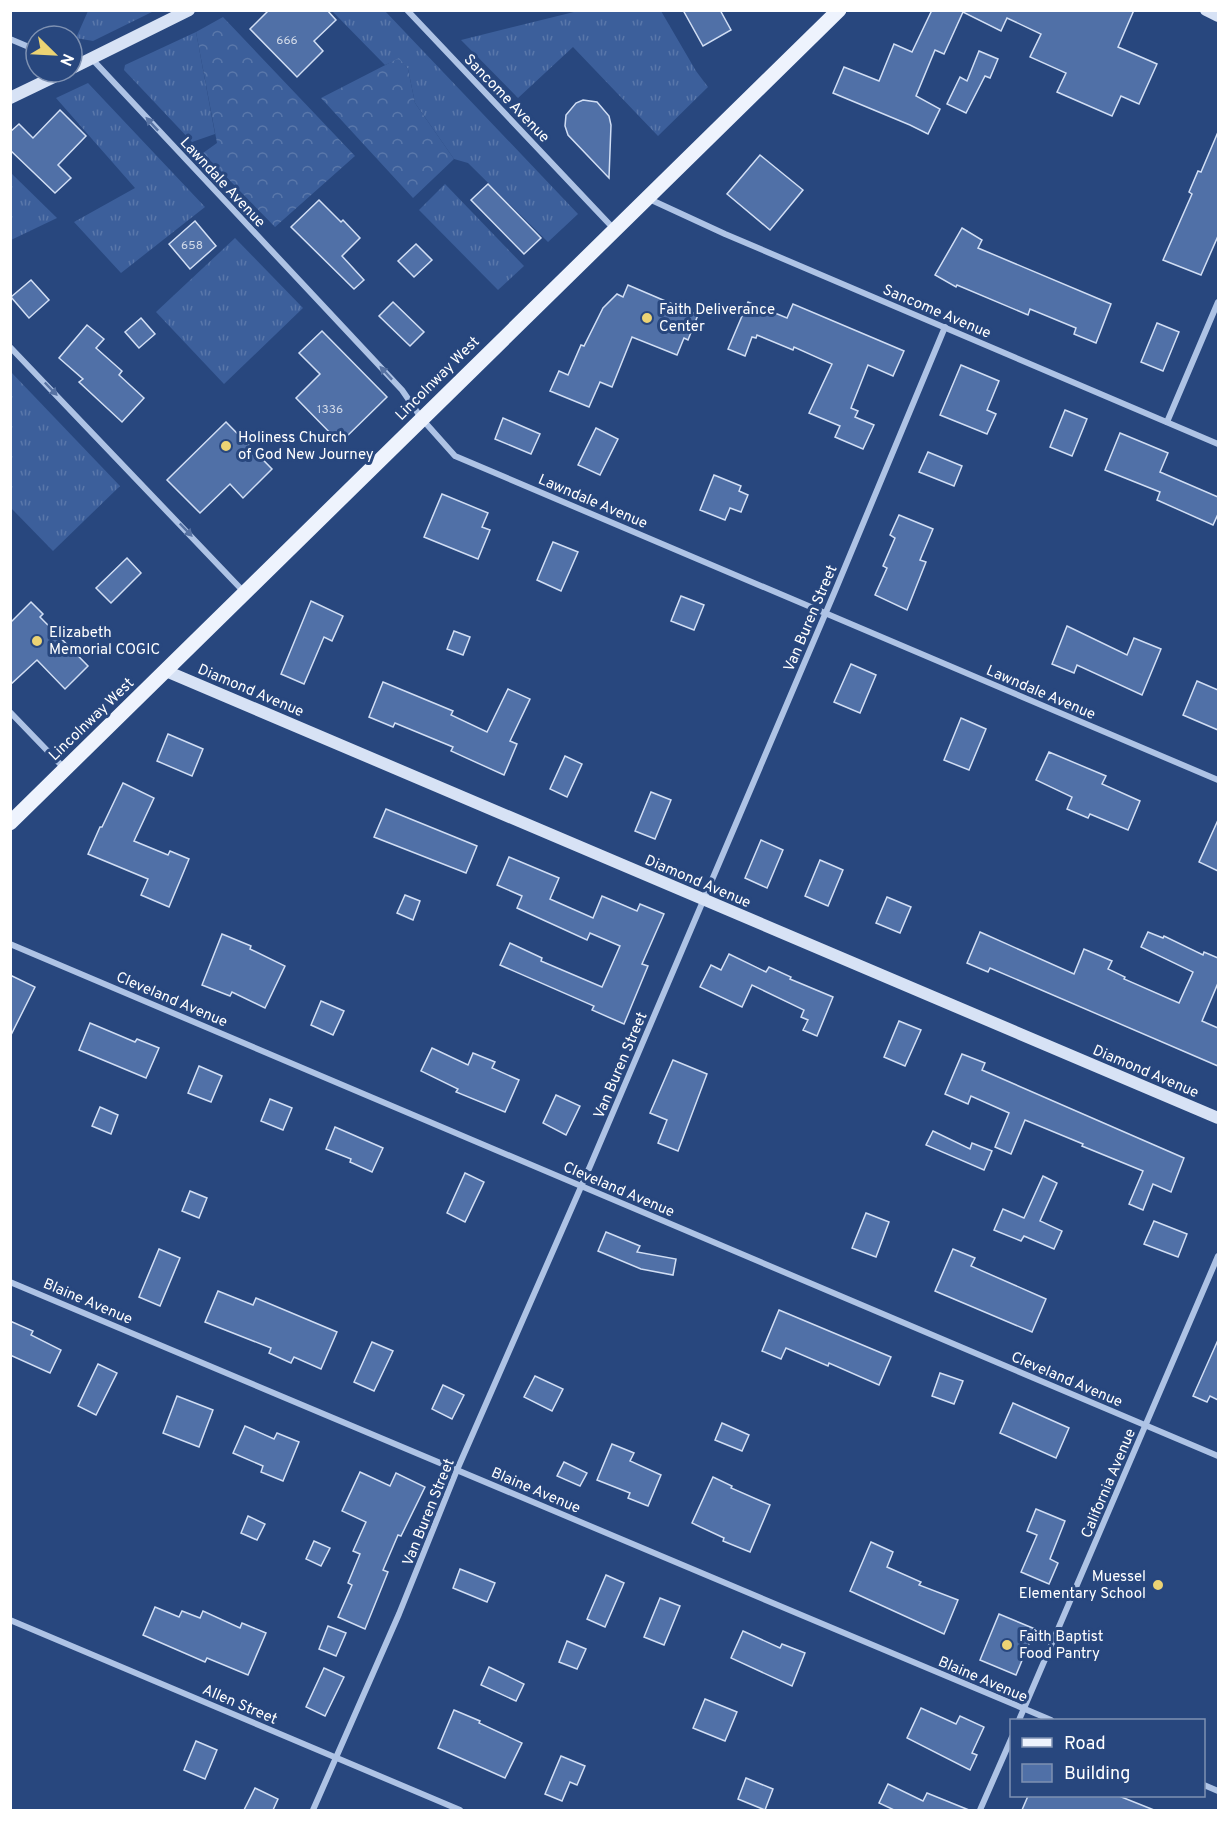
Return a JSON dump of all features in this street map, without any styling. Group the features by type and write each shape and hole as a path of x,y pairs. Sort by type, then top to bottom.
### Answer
{"main road":[{"name":"Lincolnway West","path":"10,823 839,10"}],"street":[{"path":"84,62 189,10"},
{"name":"Sancome Avenue","path":"407,10 614,230"},
{"path":"1206,10 1218,16"},
{"path":"10,39 24,45"},
{"name":"Lawndale Avenue","path":"92,58 402,390 422,419 455,456 1218,780"},
{"path":"10,98 38,84"},
{"name":"Sancome Avenue","path":"646,198 725,234 1218,444"},
{"path":"1167,422 1218,302"},
{"name":"Van Buren Street","path":"313,1810 582,1186 945,327"},
{"path":"10,347 246,593"},
{"name":"Diamond Avenue","path":"166,671 1218,1118"},
{"path":"10,712 65,769"},
{"name":"Cleveland Avenue","path":"10,944 1218,1456"},
{"name":"California Avenue","path":"1018,1719 1218,1256"},
{"name":"Blaine Avenue","path":"10,1282 1048,1719"},
{"name":"Allen Street","path":"10,1620 460,1810"},
{"path":"980,1810 1010,1739"}],"green space":[{"path":"88,10 154,11 93,41 84,39 84,24 82,24"},
{"path":"332,11 385,11 578,214 548,242 468,163 454,159 415,103 408,69 399,59 385,65"},
{"path":"578,11 661,11 708,87 658,136 573,47 518,98 461,40"},
{"path":"223,17 355,156 275,227 203,153 217,143 196,32"},
{"path":"196,32 215,134 192,142 124,70 125,65"},
{"path":"399,58 408,69 415,103 454,159 413,198 321,98"},
{"path":"88,83 205,207 121,273 74,222 135,188 56,98"},
{"path":"10,172 57,218 11,240 10,240"},
{"path":"445,184 524,266 498,290 419,210"},
{"path":"235,238 303,308 224,384 156,312"},
{"path":"11,372 120,486 53,551 11,508"}],"building":[{"path":"269,10 327,10 336,20 314,41 323,51 297,77 250,29"},
{"path":"683,10 720,10 731,30 703,46"},
{"path":"932,10 1134,10 1118,47 1157,64 1139,104 1121,96 1112,116 1057,92 1066,73 1030,57 1041,34 1007,18 1001,31 963,12 944,54 935,50 916,96 940,109 928,134 833,93 844,67 879,81 894,44 912,52"},
{"path":"979,51 998,59 990,78 985,76 966,113 947,104 960,77 967,81"},
{"path":"583,100 597,102 609,116 611,125 609,178 568,135 565,126 566,115 576,103"},
{"path":"60,110 86,136 58,165 71,178 55,193 10,150 10,132 19,124 33,138"},
{"path":"1218,132 1218,236 1201,275 1163,260 1192,194 1189,192 1198,171 1201,172"},
{"path":"760,155 803,190 770,230 727,194"},
{"path":"488,184 541,238 524,254 471,200"},
{"path":"319,200 360,238 342,256 364,280 354,289 291,227"},
{"path":"195,221 216,246 190,269 169,244"},
{"path":"962,228 982,240 978,248 1111,304 1096,343 1074,334 1076,328 1030,309 1028,315 957,285 956,287 935,275"},
{"path":"416,244 432,260 414,277 398,261"},
{"path":"31,280 49,300 29,318 11,297"},
{"path":"628,285 698,315 688,340 684,338 677,355 632,337 612,387 600,382 589,407 550,391 559,371 568,375 581,345 584,346 603,308 617,294 623,297"},
{"path":"393,302 424,332 410,346 379,316"},
{"path":"748,302 787,318 793,304 904,351 893,376 868,365 851,408 858,411 855,417 874,425 863,449 835,437 840,426 809,413 832,364 794,347 793,350 757,335 756,338 752,337 745,356 728,349"},
{"path":"141,318 155,334 139,348 125,332"},
{"path":"1157,323 1179,332 1163,371 1141,362"},
{"path":"87,325 104,339 96,348 122,371 119,375 144,398 122,422 79,382 83,379 59,358"},
{"path":"322,331 387,397 340,443 296,398 320,374 299,353"},
{"path":"961,365 999,381 987,410 996,414 987,434 940,415"},
{"path":"1065,410 1087,419 1072,456 1050,447"},
{"path":"503,418 540,434 531,454 495,439"},
{"name":"Holiness Church of God New Journey","path":"226,422 272,469 243,498 230,484 200,513 167,480"},
{"path":"596,428 618,439 600,475 578,465"},
{"path":"1120,433 1168,453 1160,472 1218,497 1218,514 1213,525 1157,500 1160,492 1105,470"},
{"path":"928,452 962,466 954,486 919,472"},
{"path":"714,475 741,486 739,491 748,495 741,512 730,508 725,520 700,510"},
{"path":"442,494 488,513 482,527 490,530 478,559 424,537"},
{"path":"899,515 933,529 920,560 926,562 907,610 875,595 887,568 883,566 895,538 890,535"},
{"path":"553,542 578,552 561,591 537,580"},
{"path":"127,558 141,573 111,603 96,588"},
{"path":"681,596 704,605 694,630 671,621"},
{"path":"311,601 343,616 332,641 324,637 304,684 281,674"},
{"name":"Elizabeth Memorial COGIC","path":"31,602 43,614 40,617 88,666 65,689 37,660 10,685 10,623"},
{"path":"1067,626 1127,655 1134,638 1161,649 1142,695 1077,665 1074,673 1052,664"},
{"path":"454,631 470,637 463,655 447,649"},
{"path":"851,664 876,675 860,713 834,702"},
{"path":"1197,681 1218,690 1218,730 1183,715"},
{"path":"383,682 453,711 451,715 487,732 508,689 530,699 510,741 517,744 504,775 451,751 453,747 395,723 393,727 369,717"},
{"path":"961,718 986,729 969,770 944,760"},
{"path":"168,734 203,749 192,776 157,761"},
{"path":"1049,752 1106,776 1102,784 1140,801 1128,830 1090,814 1088,818 1067,809 1072,797 1036,780"},
{"path":"565,756 582,764 567,797 550,789"},
{"path":"123,783 154,798 134,841 168,855 170,851 189,859 169,907 141,895 148,879 88,854"},
{"path":"651,792 671,800 655,839 635,831"},
{"path":"386,809 477,846 466,873 374,837"},
{"path":"1218,820 1218,871 1199,862"},
{"path":"761,840 783,850 767,888 745,878"},
{"path":"509,857 559,878 550,899 593,918 602,896 637,911 640,904 664,914 642,964 648,966 624,1024 592,1010 594,1006 500,965 510,943 542,958 541,961 602,987 620,946 590,933 587,940 517,908 522,896 497,885"},
{"path":"820,860 843,870 828,906 805,896"},
{"path":"405,895 420,901 413,920 397,913"},
{"path":"887,897 911,907 900,933 876,923"},
{"path":"980,932 1074,974 1084,949 1112,961 1108,969 1125,977 1124,979 1179,1003 1193,972 1141,947 1148,932 1163,938 1164,936 1203,955 1204,952 1218,958 1218,983 1202,1021 1218,1028 1218,1066 990,968 988,972 967,963"},
{"path":"222,934 251,946 250,949 285,966 265,1008 232,992 230,996 202,985"},
{"path":"729,954 766,972 769,967 791,977 790,979 833,997 817,1036 803,1030 808,1020 801,1017 804,1010 752,985 742,1007 700,987 711,965 721,970"},
{"path":"10,975 35,987 10,1037"},
{"path":"321,1001 344,1011 333,1035 311,1025"},
{"path":"899,1021 921,1030 905,1066 884,1057"},
{"path":"90,1023 135,1042 137,1039 159,1048 146,1078 79,1050"},
{"path":"432,1048 468,1065 473,1053 495,1062 492,1068 519,1080 505,1112 456,1092 458,1089 421,1071"},
{"path":"962,1054 985,1063 982,1070 1184,1158 1171,1192 1153,1184 1143,1210 1129,1204 1143,1171 1025,1120 1011,1154 995,1147 1009,1113 971,1096 968,1104 945,1094"},
{"path":"673,1060 707,1074 678,1151 658,1143 667,1120 650,1113"},
{"path":"199,1066 222,1076 211,1102 188,1093"},
{"path":"556,1095 580,1106 566,1135 543,1123"},
{"path":"270,1099 292,1108 283,1130 261,1121"},
{"path":"100,1107 118,1115 111,1134 92,1126"},
{"path":"335,1127 383,1148 372,1172 350,1162 351,1159 326,1149"},
{"path":"933,1131 970,1149 972,1143 992,1151 984,1170 926,1145"},
{"path":"465,1173 484,1182 465,1222 447,1213"},
{"path":"1043,1176 1057,1183 1040,1221 1062,1231 1054,1249 1024,1236 1021,1241 994,1230 1003,1209 1024,1218"},
{"path":"190,1191 207,1198 199,1218 182,1211"},
{"path":"866,1213 889,1222 876,1257 852,1248"},
{"path":"1154,1221 1187,1234 1178,1257 1144,1244"},
{"path":"606,1232 640,1246 637,1252 676,1259 673,1275 641,1269 598,1251"},
{"path":"159,1249 180,1258 160,1306 139,1297"},
{"path":"953,1249 975,1258 971,1266 1046,1299 1032,1332 935,1291"},
{"path":"218,1291 253,1305 256,1298 337,1332 321,1369 294,1357 291,1363 269,1353 271,1348 205,1322"},
{"path":"779,1310 891,1357 879,1385 829,1363 828,1366 786,1348 781,1359 762,1351"},
{"path":"10,1321 33,1331 31,1335 61,1350 50,1373 10,1355"},
{"path":"1218,1340 1218,1400 1210,1396 1207,1402 1193,1396"},
{"path":"372,1342 393,1351 374,1391 354,1382"},
{"path":"98,1364 117,1373 96,1415 78,1406"},
{"path":"940,1373 963,1381 954,1404 932,1396"},
{"path":"535,1376 563,1389 552,1411 524,1397"},
{"path":"443,1385 464,1395 452,1419 432,1409"},
{"path":"177,1396 213,1410 199,1447 163,1433"},
{"path":"1013,1403 1069,1428 1056,1458 1000,1433"},
{"path":"722,1423 749,1435 742,1451 715,1440"},
{"path":"245,1426 274,1439 277,1433 299,1442 283,1481 261,1472 263,1466 233,1453"},
{"path":"612,1444 634,1453 630,1461 661,1475 648,1506 628,1498 630,1493 597,1480"},
{"path":"564,1462 587,1473 580,1486 557,1476"},
{"path":"360,1472 390,1486 396,1473 425,1487 401,1536 398,1535 383,1570 388,1572 365,1629 338,1617 352,1585 348,1583 360,1554 353,1551 366,1522 342,1511"},
{"path":"713,1477 732,1486 731,1488 770,1505 750,1552 723,1541 724,1538 692,1523"},
{"path":"1036,1509 1065,1521 1050,1559 1058,1563 1049,1584 1021,1572 1037,1535 1027,1531"},
{"path":"248,1516 265,1524 257,1540 241,1533"},
{"path":"314,1541 330,1548 321,1566 306,1559"},
{"path":"871,1542 893,1552 887,1567 921,1582 919,1585 958,1600 944,1634 850,1591"},
{"path":"460,1569 495,1583 487,1602 453,1588"},
{"path":"606,1575 624,1583 605,1627 587,1619"},
{"path":"660,1598 680,1606 664,1645 644,1637"},
{"path":"155,1607 179,1617 182,1611 200,1618 203,1611 240,1628 242,1623 266,1633 248,1675 207,1658 205,1662 143,1635"},
{"name":"Faith Baptist Food Pantry","path":"999,1614 1035,1629 1016,1675 980,1660"},
{"path":"328,1626 346,1633 336,1656 319,1649"},
{"path":"743,1631 780,1648 782,1644 805,1653 792,1686 731,1658"},
{"path":"567,1641 586,1649 577,1669 559,1662"},
{"path":"489,1667 524,1684 516,1701 481,1685"},
{"path":"324,1668 344,1677 325,1716 306,1707"},
{"path":"705,1699 737,1712 725,1741 693,1728"},
{"path":"921,1708 956,1724 960,1716 984,1727 972,1753 977,1755 970,1770 907,1738"},
{"path":"454,1710 522,1743 505,1778 438,1748"},
{"path":"196,1741 217,1750 205,1779 184,1770"},
{"path":"561,1756 585,1766 577,1785 570,1782 562,1801 545,1794"},
{"path":"746,1778 773,1789 765,1810 738,1799"},
{"path":"888,1784 923,1801 927,1793 969,1810 894,1810 879,1803"},
{"path":"255,1788 278,1799 273,1810 244,1810"},
{"path":"1028,1797 1122,1797 1154,1810 1022,1810"}],"place":[{"name":"Faith Deliverance Center","path":"647,318"},
{"name":"Holiness Church of God New Journey","path":"226,446"},
{"name":"Elizabeth Memorial COGIC","path":"37,641"},
{"name":"Muessel Elementary School","path":"1158,1585"},
{"name":"Faith Baptist Food Pantry","path":"1007,1645"}]}
